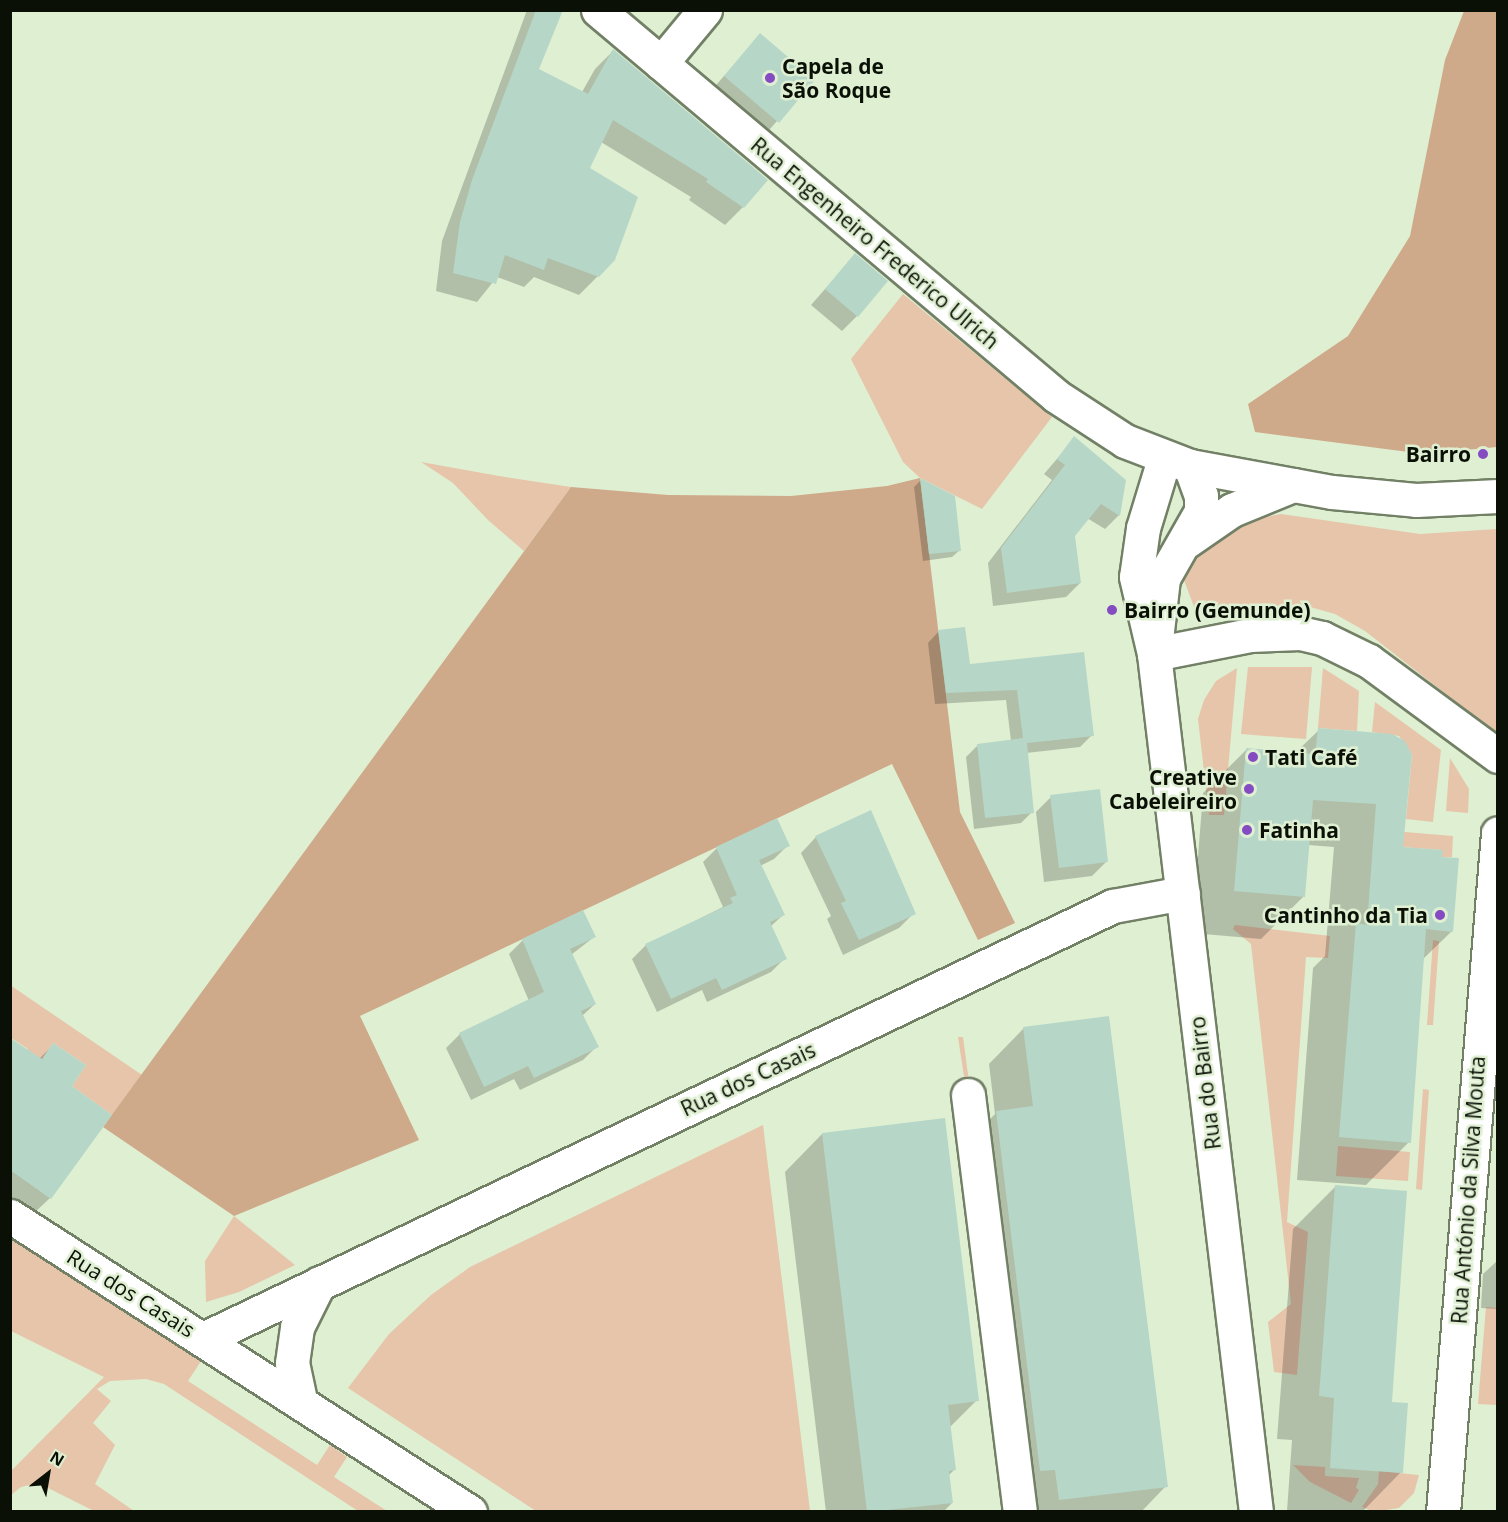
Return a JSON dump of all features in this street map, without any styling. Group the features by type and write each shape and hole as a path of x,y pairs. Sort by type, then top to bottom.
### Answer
{"street":[{"name":"Rua Engenheiro Frederico Ulrich","path":"598,10 1056,396 1125,441 1177,463 1293,485 1416,500 1497,496"},
{"path":"661,63 705,10"},
{"name":"Rua do Bairro","path":"1154,654 1163,578 1201,510 1201,496 1177,463 1143,528 1136,577 1154,654 1256,1512"},
{"name":"Rua do Bairro","path":"1179,548 1232,510 1293,485"},
{"path":"1154,654 1250,635 1299,633 1322,638 1369,662 1497,756"},
{"name":"Rua António da Silva Mouta","path":"1443,1512 1497,833"},
{"name":"Rua dos Casais","path":"10,1216 203,1339 1113,906 1183,893"},
{"path":"968,1095 1020,1512"},
{"path":"300,1400 292,1363 297,1327 319,1283"},
{"path":"203,1339 470,1512"}],"shaded area":[{"path":"1464,11 1497,11 1497,447 1424,454 1255,432 1248,404 1348,336 1410,236 1445,60"},
{"path":"903,294 1052,417 982,509 920,478 903,462 851,359"},
{"path":"421,462 571,487 524,551 488,520 453,483"},
{"path":"920,478 960,812 1015,923 978,940 892,764 360,1016 419,1140 234,1216 103,1127 571,487 668,495 791,496 887,486"},
{"path":"1281,514 1420,534 1497,529 1497,734 1365,631 1335,614 1303,605 1249,607 1208,615 1194,607 1184,580 1190,565 1206,546 1249,520"},
{"path":"1248,667 1312,667 1306,739 1241,734"},
{"path":"1237,668 1224,815 1209,815 1198,719 1204,700 1216,681"},
{"path":"1323,668 1359,691 1357,731 1318,728"},
{"path":"1375,702 1441,750 1433,822 1406,819 1412,755 1399,736 1372,732"},
{"path":"1450,758 1469,789 1468,813 1446,811"},
{"path":"1381,830 1453,836 1452,857 1442,857 1442,850 1389,846"},
{"path":"1235,925 1330,936 1328,958 1306,957 1287,1222 1308,1232 1297,1375 1274,1372 1268,1322 1291,1304 1251,944 1233,929"},
{"path":"1433,940 1439,941 1433,1025 1427,1025"},
{"path":"10,985 142,1075 112,1115 72,1086 86,1065 53,1043 32,1074 17,1065 28,1049 11,1038"},
{"path":"958,1037 963,1037 969,1082 965,1083"},
{"path":"1423,1089 1429,1090 1422,1190 1416,1189"},
{"path":"763,1125 810,1511 536,1511 348,1388 389,1334 431,1295 470,1267"},
{"path":"1338,1146 1410,1152 1408,1181 1336,1176"},
{"path":"234,1216 295,1265 239,1292 206,1302 205,1261"},
{"path":"10,1236 201,1361 188,1381 317,1465 330,1445 347,1457 334,1477 387,1511 358,1511 164,1384 146,1379 110,1381 97,1389 111,1401 93,1423 115,1445 95,1484 134,1511 94,1511 38,1483 21,1487 11,1495 11,1471 104,1377 11,1331"},
{"path":"1486,1307 1497,1308 1497,1405 1478,1404"},
{"path":"1293,1465 1325,1467 1325,1476 1359,1478 1356,1488 1359,1490 1351,1503 1310,1482"},
{"path":"1379,1471 1419,1475 1414,1493 1399,1508 1373,1512 1362,1507 1378,1484"}],"building":[{"path":"536,10 563,10 539,69 588,94 613,49 768,180 744,208 706,182 708,179 613,120 590,168 638,197 615,260 599,277 548,258 544,270 505,255 496,284 453,273 460,222 472,180"},
{"name":"Capela de São Roque","path":"760,33 815,80 779,123 724,76"},
{"path":"855,253 888,281 858,317 825,289"},
{"path":"1074,436 1126,480 1120,516 1101,504 1075,536 1081,583 1007,593 1001,548 1065,465 1057,459"},
{"path":"920,478 955,496 961,551 929,554"},
{"path":"965,627 970,664 1084,652 1094,736 1027,743 1034,813 985,818 977,744 1023,738 1017,690 946,693 938,630"},
{"path":"1318,728 1392,734 1405,741 1412,755 1403,847 1443,850 1442,857 1459,858 1453,932 1426,929 1411,1143 1339,1137 1356,923 1367,925 1376,804 1313,800 1305,897 1234,891 1246,748 1315,754"},
{"path":"1100,789 1108,862 1059,868 1050,795"},
{"path":"871,810 916,914 859,940 841,903 846,901 815,836"},
{"path":"777,818 790,846 759,860 785,915 770,922 787,959 722,990 716,978 671,999 645,944 733,903 730,898 737,895 716,847"},
{"path":"583,910 596,937 570,949 596,1004 581,1011 599,1047 534,1078 528,1066 484,1087 459,1033 544,992 522,939"},
{"path":"1109,1016 1168,1487 1059,1500 1055,1470 1040,1471 996,1111 1033,1106 1023,1027"},
{"path":"10,1038 42,1059 53,1043 86,1065 72,1086 112,1115 51,1199 10,1170"},
{"path":"945,1118 979,1401 948,1405 956,1470 949,1471 953,1503 867,1512 822,1133"},
{"path":"1335,1185 1407,1191 1392,1402 1408,1403 1403,1473 1330,1468 1334,1398 1319,1396"}],"place":[{"name":"Capela de São Roque","path":"770,78"},
{"name":"Bairro","path":"1483,454"},
{"name":"Bairro (Gemunde)","path":"1112,610"},
{"name":"Tati Café","path":"1253,757"},
{"name":"Creative Cabeleireiro","path":"1249,789"},
{"name":"Fatinha","path":"1247,830"},
{"name":"Cantinho da Tia","path":"1440,915"}]}
